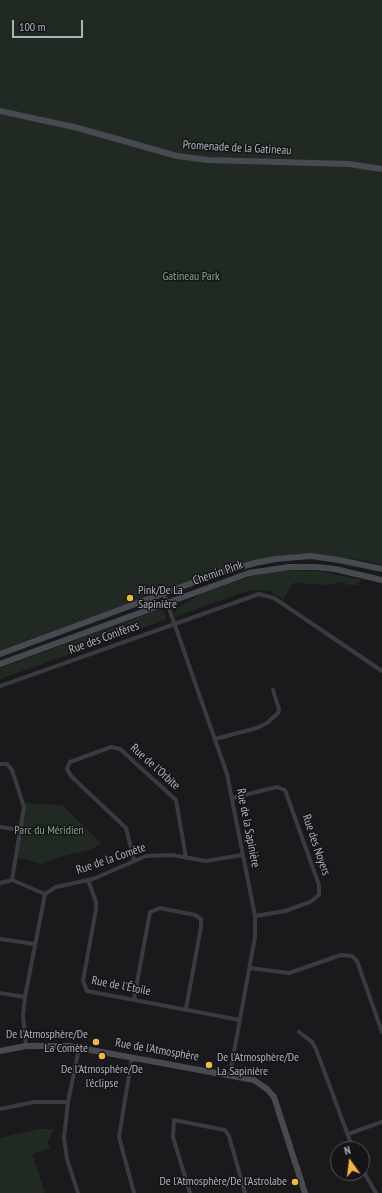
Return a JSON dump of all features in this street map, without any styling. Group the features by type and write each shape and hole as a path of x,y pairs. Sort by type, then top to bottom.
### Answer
{"main road":[{"name":"Promenade de la Gatineau","path":"0,111 78,128 177,156 208,160 349,164 382,169"},
{"name":"Chemin Pink","path":"1,653 238,567 275,559 311,556 382,568"},
{"name":"Chemin Pink","path":"0,664 234,578 276,568 304,566 326,567 382,580"},
{"path":"364,575 382,583"},
{"name":"Rue de l'Atmosphère","path":"0,1051 26,1046 56,1045 132,1056 248,1077 259,1082 268,1089 274,1097 305,1193"}],"street":[{"name":"Rue de la Sapinière","path":"164,594 227,774 255,916 255,937 230,1074"},
{"name":"Rue des Conifères","path":"0,686 253,595 269,596 382,671"},
{"path":"215,739 258,728 267,723 278,713 279,709 273,690"},
{"name":"Rue de l'Orbite","path":"134,860 126,828 70,776 67,769 70,762 111,747 120,749 176,800 186,858"},
{"path":"0,764 7,764 10,767 23,803 24,812 12,880"},
{"name":"Rue des Noyers","path":"232,798 277,787 285,790 319,885 319,895 310,902 284,911 255,916"},
{"path":"0,827 21,830"},
{"name":"Rue de la Comète","path":"45,894 60,885 88,880 146,856 160,855 211,861 242,855"},
{"path":"0,883 12,880 45,894 34,944 25,997 24,1015 26,1046"},
{"name":"Rue de l'Étoile","path":"88,880 96,902 96,909 83,985 86,991 240,1020"},
{"path":"134,999 150,912 156,908 160,908 195,915 200,919 201,927 186,1009"},
{"path":"0,940 34,944"},
{"path":"250,968 289,973 341,955 352,956 357,962 382,1032"},
{"path":"0,993 25,997"},
{"path":"299,1032 312,1042 316,1049 350,1141"},
{"path":"78,1193 64,1144 64,1128 79,1048"},
{"path":"132,1056 119,1137 134,1193"},
{"path":"0,1109 34,1102 68,1102"},
{"path":"190,1193 173,1137 174,1120 222,1129 228,1133 245,1193"},
{"path":"348,1134 382,1122"},
{"path":"369,1181 376,1193"}],"green space":[{"name":"Gatineau Park","path":"0,0 382,0 382,565 368,561 319,554 297,554 241,563 0,650"},
{"path":"282,570 321,571 361,580 357,585 338,582 330,585 293,583 283,600 269,591 250,590 175,617 174,613 177,608 202,593 253,576"},
{"path":"158,610 162,610 165,613 165,620 0,679 0,668"},
{"name":"Parc du Méridien","path":"23,803 62,805 102,844 86,851 59,857 42,864 16,857"},
{"path":"39,1129 54,1129 47,1142 51,1148 32,1154 45,1193 0,1193 0,1138"}],"place":[{"name":"Pink/De La Sapinière","path":"130,598"},
{"name":"De l'Atmosphère/De La Comète","path":"96,1042"},
{"name":"De l'Atmosphère/De l'éclipse","path":"102,1056"},
{"name":"De l'Atmosphère/De La Sapinière","path":"209,1065"},
{"name":"De l'Atmosphère/De l'Astrolabe","path":"295,1182"}]}
